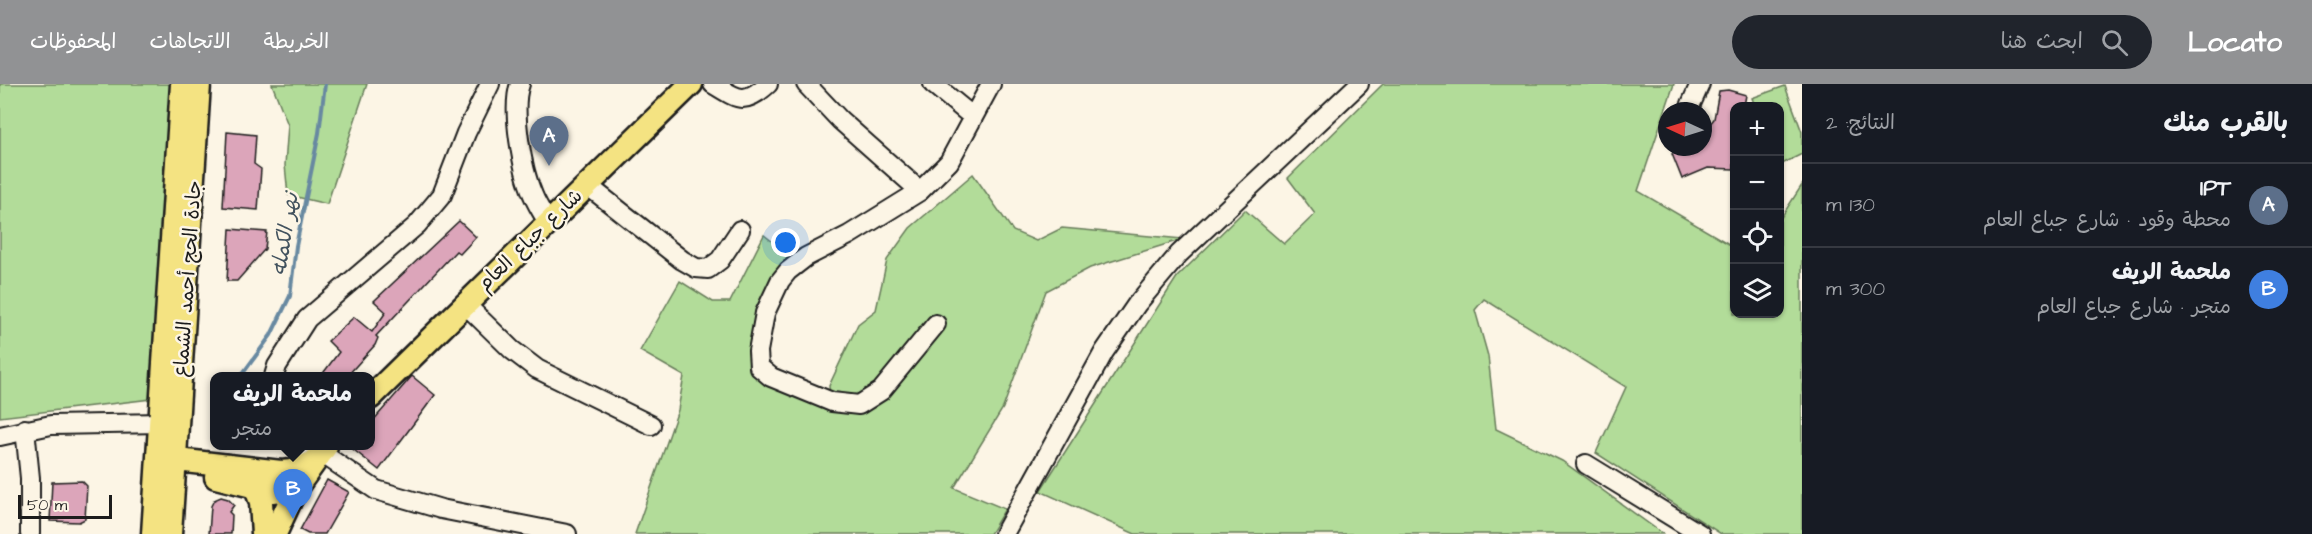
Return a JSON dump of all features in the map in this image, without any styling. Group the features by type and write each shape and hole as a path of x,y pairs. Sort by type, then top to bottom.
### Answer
{"main road":[{"name":"جادة الحج أحمد الشماع","path":"164,498 175,467 170,429 182,84"},
{"name":"جادة الحج أحمد الشماع","path":"170,429 199,84"},
{"name":"شارع جباع العام","path":"375,393 464,303 549,224 691,84"},
{"path":"170,429 187,452 175,467"},
{"path":"175,467 281,472 292,471 319,454"},
{"path":"275,534 296,488 319,454"},
{"path":"175,467 278,492 296,488"},
{"path":"153,534 164,498 182,485 175,467"},
{"path":"255,486 261,502 263,534"},
{"path":"164,498 170,534"}],"street":[{"path":"276,372 283,356 307,319 417,225 442,195 466,133 490,84"},
{"path":"520,84 516,108 524,161 532,194 549,224"},
{"path":"713,84 730,95 742,99 756,95 768,84"},
{"path":"806,84 840,120 920,191"},
{"path":"933,84 973,117"},
{"path":"936,324 881,391 859,405 832,402 771,376 759,367 758,351 765,313 780,281 806,257 849,235 920,191 949,162 991,84"},
{"path":"1009,532 1104,352 1137,304 1179,254 1359,84"},
{"path":"1692,102 1700,84"},
{"path":"587,185 682,260 696,268 708,269 720,260 740,230"},
{"path":"464,303 512,350 537,369 651,425"},
{"path":"0,436 25,429 79,423 170,429"},
{"path":"25,429 30,478 30,534"},
{"path":"319,454 376,490 520,529 567,534"},
{"path":"1586,464 1700,534"}],"green space":[{"path":"0,84 170,84 151,399 0,417"},
{"path":"272,84 367,84 327,204 288,195 285,165 288,125"},
{"path":"1383,84 1674,84 1668,102 1658,102 1658,132 1638,191 1730,245 1730,318 1784,318 1784,213 1802,185 1802,534 1721,534 1596,453 1626,387 1484,299 1475,310 1488,356 1496,429 1562,461 1663,534 1135,534 1040,491 1177,277 1245,210 1284,244 1315,214 1288,178"},
{"path":"1785,86 1802,132 1802,154 1784,163 1784,102 1754,102 1752,98"},
{"path":"973,174 1013,231 1036,241 1062,228 1183,239 1090,268 1046,291 1003,408 954,488 1005,509 990,534 635,534 678,410 684,376 640,351 680,281 713,302 730,302 764,235 793,258 761,317 764,378 831,405 829,386 858,324 876,310 887,260 910,228"}],"building":[{"path":"1728,90 1746,95 1745,102 1730,102 1730,169 1708,168 1682,179 1673,156 1712,156 1712,121 1719,91"},
{"path":"227,132 256,135 254,164 261,169 258,210 223,207"},
{"path":"459,221 476,237 460,254 456,251 376,336 378,338 375,345 351,372 324,372 339,352 328,341 354,317 372,332 386,312 374,301"},
{"path":"230,229 267,232 265,249 237,281 227,281"},
{"path":"412,376 435,395 379,470 354,450 375,450 375,418"},
{"path":"327,480 349,492 325,534 308,534 300,530"},
{"path":"82,481 87,486 85,519 79,522 50,521 52,482"},
{"path":"221,497 228,499 234,505 229,512 232,515 231,534 209,534 211,506 214,500"}],"waterway":[{"name":"نهر الكمله","path":"244,372 271,335 290,296 296,246 319,133 325,84"}],"place":[{"name":"IPT","path":"549,166"},
{"name":"ملحمة الريف","path":"293,519"}]}
